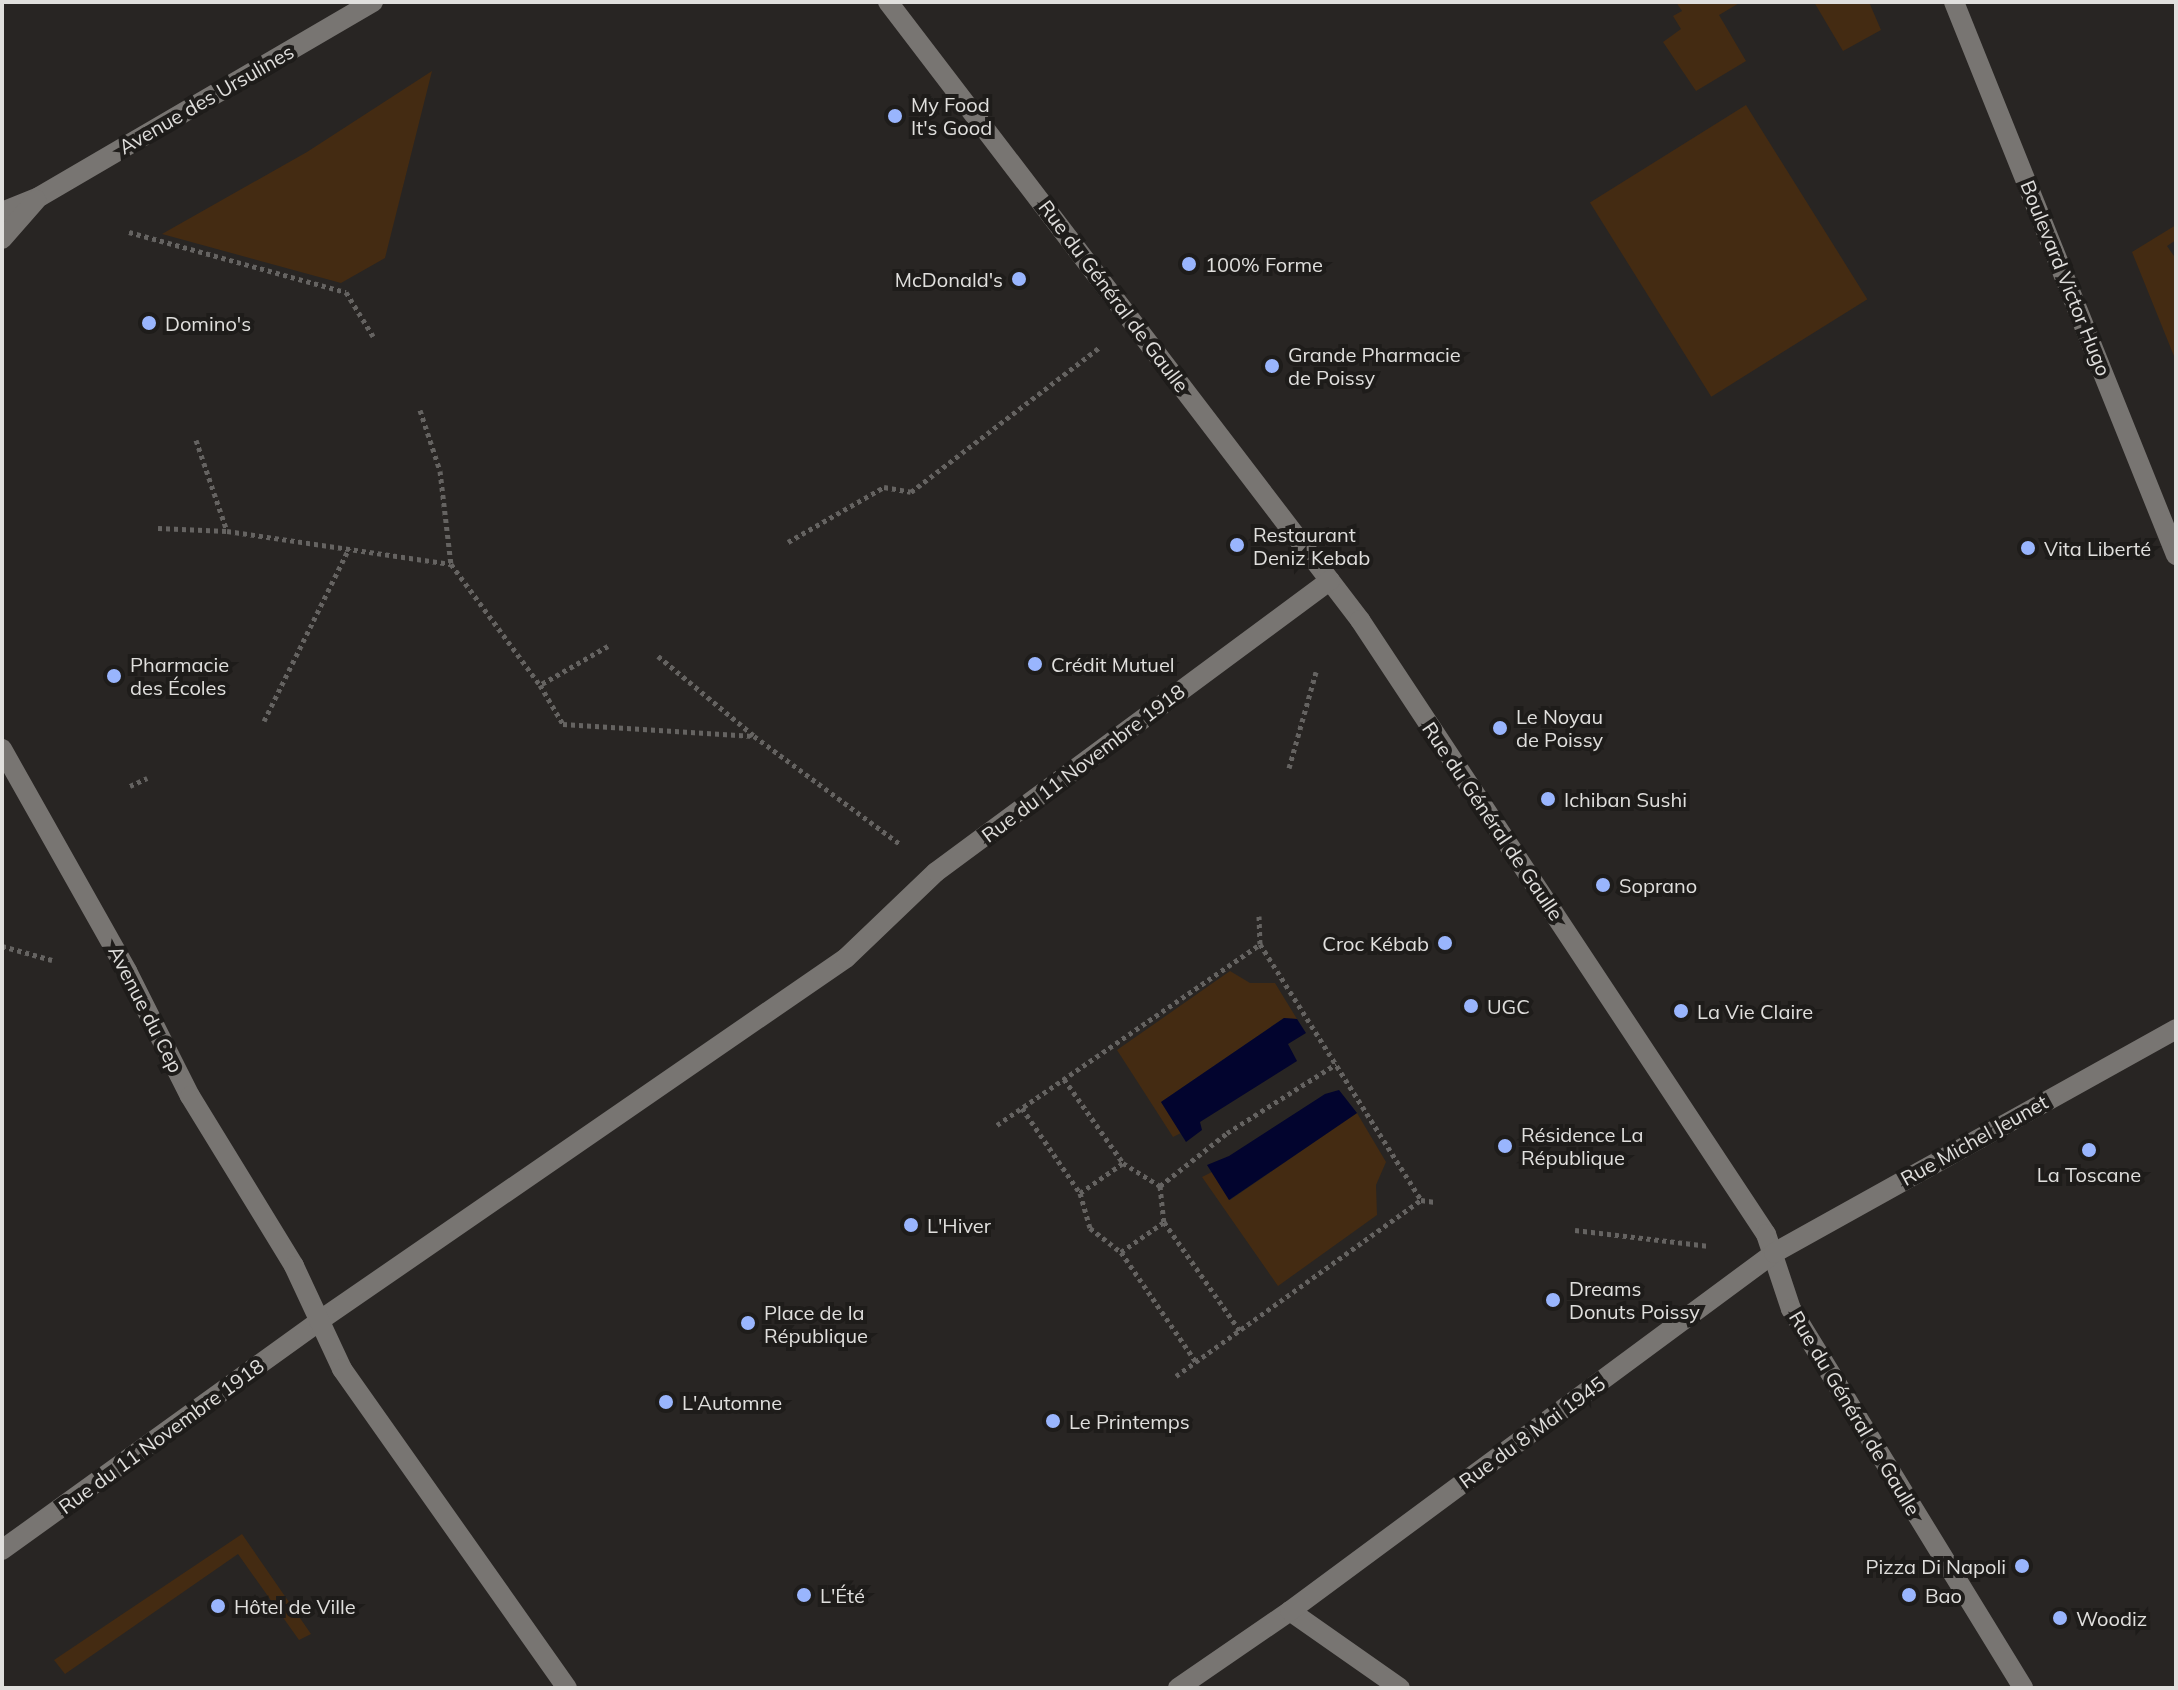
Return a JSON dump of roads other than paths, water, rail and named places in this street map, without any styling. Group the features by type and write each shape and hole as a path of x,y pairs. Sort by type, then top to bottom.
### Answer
{"street":[{"name":"Avenue des Ursulines","path":"2,212 39,197 373,2"},
{"name":"Rue du Général de Gaulle","path":"888,2 1330,580 1753,1214 1774,1253 1791,1309 2023,1688"},
{"name":"Boulevard Victor Hugo","path":"1954,2 2176,555"},
{"name":"Avenue des Ursulines","path":"2,239 39,197"},
{"name":"Rue du 11 Novembre 1918","path":"2,1550 319,1321 846,958 936,872 1330,580"},
{"name":"Avenue du Cep","path":"2,749 127,971 190,1096 294,1266 319,1321"},
{"name":"Rue Michel Jeunet","path":"1774,1253 2176,1029"},
{"name":"Rue du 8 Mai 1945","path":"1290,1611 1774,1253"},
{"path":"319,1321 342,1369 567,1688"},
{"path":"1178,1688 1290,1611 1400,1688"}],"water":[{"path":"1284,1018 1297,1019 1306,1033 1288,1044 1297,1061 1200,1122 1202,1130 1186,1142 1161,1102"},
{"path":"1339,1090 1357,1113 1229,1200 1207,1165 1229,1156 1325,1094"}],"place":[{"name":"My Food It's Good","path":"895,116"},
{"name":"100% Forme","path":"1189,264"},
{"name":"McDonald's","path":"1019,279"},
{"name":"Domino's","path":"149,323"},
{"name":"Grande Pharmacie de Poissy","path":"1272,366"},
{"name":"Restaurant Deniz Kebab","path":"1237,545"},
{"name":"Vita Liberté","path":"2028,548"},
{"name":"Crédit Mutuel","path":"1035,664"},
{"name":"Pharmacie des Écoles","path":"114,676"},
{"name":"Le Noyau de Poissy","path":"1500,728"},
{"name":"Ichiban Sushi","path":"1548,799"},
{"name":"Soprano","path":"1603,885"},
{"name":"Croc Kébab","path":"1445,943"},
{"name":"UGC","path":"1471,1006"},
{"name":"La Vie Claire","path":"1681,1011"},
{"name":"Résidence La République","path":"1505,1146"},
{"name":"La Toscane","path":"2089,1150"},
{"name":"L'Hiver","path":"911,1225"},
{"name":"Dreams Donuts Poissy","path":"1553,1300"},
{"name":"Place de la République","path":"748,1323"},
{"name":"L'Automne","path":"666,1402"},
{"name":"Le Printemps","path":"1053,1421"},
{"name":"Pizza Di Napoli","path":"2022,1566"},
{"name":"L'Été","path":"804,1595"},
{"name":"Bao","path":"1909,1595"},
{"name":"Hôtel de Ville","path":"218,1606"},
{"name":"Woodiz","path":"2060,1618"}]}
